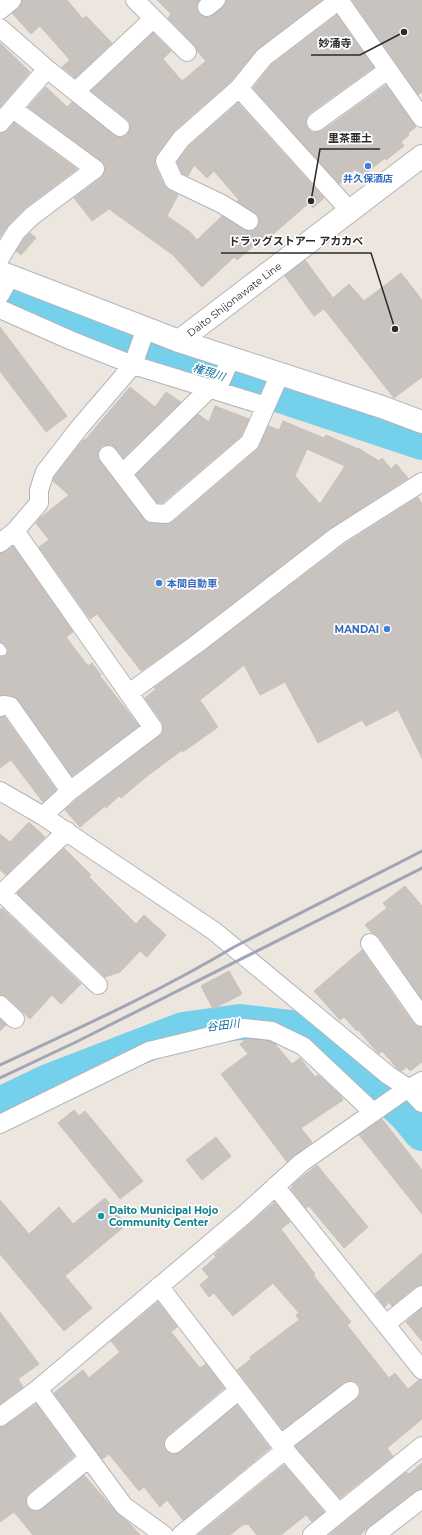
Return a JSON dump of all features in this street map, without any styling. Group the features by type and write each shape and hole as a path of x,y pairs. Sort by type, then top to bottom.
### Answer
{"main road":[{"name":"Daito Shijonawate Line","path":"5,281 144,333 179,341 422,156"},
{"path":"179,341 422,422"}],"street":[{"path":"0,10 12,0"},
{"path":"135,0 187,52"},
{"path":"249,221 222,204 174,181 165,161 181,139 239,88 264,57 339,0 422,118"},
{"path":"76,91 153,19"},
{"path":"0,28 47,69 120,127"},
{"path":"0,123 47,69"},
{"path":"316,122 388,70"},
{"path":"239,88 350,211"},
{"path":"0,258 16,232 32,216 95,169 13,109"},
{"path":"0,310 70,340 266,405"},
{"path":"0,543 15,532 39,503 39,490 45,472 78,428 133,362 144,333"},
{"path":"122,474 215,389 231,359"},
{"path":"108,455 152,513 166,514 250,442 279,375"},
{"path":"129,693 198,643 337,536 422,482"},
{"path":"15,532 153,728 70,791 43,816"},
{"path":"0,707 3,705 10,706 70,791"},
{"path":"0,791 67,831 214,931 388,1075 410,1087 422,1103"},
{"path":"67,831 1,893 98,985"},
{"path":"370,943 422,1017"},
{"path":"0,1005 15,1019"},
{"path":"0,1124 149,1051 244,1028 272,1031 303,1046 379,1108"},
{"path":"0,1417 38,1389 244,1215 300,1163 410,1087"},
{"path":"275,1186 386,1324 421,1365"},
{"path":"159,1286 283,1447 339,1513"},
{"path":"386,1324 422,1295"},
{"path":"38,1389 124,1506 144,1530 164,1535"},
{"path":"174,1444 239,1390"},
{"path":"181,1535 350,1391"},
{"path":"312,1535 422,1446"},
{"path":"36,1501 89,1458"},
{"path":"375,1535 422,1499"}],"building":[{"path":"22,0 67,0 83,19 86,16 112,43 75,78 62,67 70,60 40,26 31,34 12,13 19,8"},
{"path":"157,0 200,0 197,8 199,13 203,17 208,17 222,8 226,4 226,0 322,0 258,49 231,81 174,131 156,155 155,165 164,185 178,195 167,216 190,232 197,240 222,216 248,231 254,230 258,227 258,216 237,201 239,200 214,171 207,178 194,165 188,176 182,173 177,162 189,146 238,103 324,198 313,208 309,203 272,235 269,233 237,260 234,257 202,287 173,255 109,209 92,221 74,198 102,177 105,169 104,164 28,107 46,87 67,107 72,102 114,135 124,137 128,134 130,123 127,119 91,91 153,33 171,51 163,59 182,81 206,61 194,45 168,18 171,14"},
{"path":"352,0 422,0 422,92 418,95"},
{"path":"337,15 374,67 310,113 306,118 307,128 312,132 322,131 386,85 416,127 408,133 409,135 401,142 404,146 386,160 385,158 361,177 355,169 339,184 253,88 271,65"},
{"path":"0,43 30,72 0,107"},
{"path":"14,123 77,169 25,208 8,225 0,237 0,133 8,130"},
{"path":"30,233 36,238 21,255 16,251"},
{"path":"305,260 333,298 349,284 364,301 401,273 422,300 422,377 394,398 324,309 314,316 285,276"},
{"path":"0,327 67,416 46,432 0,371"},
{"path":"130,387 155,407 166,392 181,402 123,458 112,445 102,446 98,451 100,461 147,522 165,524 173,522 257,450 268,426 279,430 283,421 324,438 326,435 358,448 379,461 382,458 391,469 396,464 408,478 331,528 192,635 141,671 97,614 90,619 39,547 49,540 36,523 40,518 69,495 53,481 54,477 83,440 85,440","holes":["307,449 345,466 320,504 295,476"]},
{"path":"215,406 249,419 241,436 162,503 157,503 136,475 198,414 209,422"},
{"path":"418,497 422,504 422,758 398,710 366,726 362,720 318,743 285,682 260,695 244,665 200,700 218,727 183,752 182,750 121,798 119,796 106,808 105,806 80,827 65,810 162,733 162,722 145,698 156,689 154,688 343,545"},
{"path":"13,546 73,632 66,637 88,666 92,663 101,675 100,676 139,726 72,776 18,700 11,696 0,696 0,657 6,656 8,651 5,645 0,642 0,553"},
{"path":"4,716 56,790 43,802 11,760 0,768 0,717"},
{"path":"29,822 45,837 6,875 0,870 0,834 10,842"},
{"path":"64,848 91,875 89,877 136,924 144,915 166,935 147,957 140,951 120,972 105,977 17,893"},
{"path":"405,886 422,906 422,999 379,937 372,933 365,925 387,908 383,903"},
{"path":"2,908 81,984 61,1004 52,995 30,1019 7,997 0,995 0,910"},
{"path":"362,950 413,1023 422,1027 422,1062 410,1071 407,1067 401,1071 382,1051 379,1054 358,1030 357,1031 344,1017 340,1020 314,991"},
{"path":"229,971 242,994 213,1009 201,986"},
{"path":"0,1019 6,1025 0,1031"},
{"path":"247,1039 269,1041 275,1044 292,1064 300,1058 315,1077 318,1075 340,1095 343,1100 301,1128 312,1142 287,1162 221,1074 248,1054 240,1044"},
{"path":"74,1110 79,1116 85,1111 143,1181 120,1199 58,1123"},
{"path":"382,1119 422,1170 422,1214 359,1135"},
{"path":"216,1137 231,1156 202,1180 186,1160"},
{"path":"317,1165 368,1227 344,1248 309,1206 306,1208 291,1189 293,1186 292,1185"},
{"name":"Daito Municipal Hojo Community Center","path":"105,1198 126,1225 65,1276 92,1308 64,1331 0,1254 0,1200 29,1234 59,1207 73,1224"},
{"path":"275,1202 290,1222 281,1229 315,1274 313,1275 351,1322 347,1325 389,1378 395,1373 408,1389 419,1380 422,1380 422,1419 387,1448 393,1456 340,1498 295,1446 356,1399 360,1395 359,1385 354,1381 344,1383 283,1430 237,1370 251,1359 250,1357 299,1320 296,1315 299,1313 273,1283 233,1316 214,1293 209,1297 200,1285 209,1277 202,1269 216,1257 214,1255"},
{"path":"422,1253 422,1285 415,1287 392,1306 389,1302 385,1307 375,1294"},
{"path":"158,1302 177,1327 171,1332 200,1368 206,1364 224,1388 167,1436 164,1441 166,1450 171,1454 180,1452 237,1405 270,1448 183,1520 167,1500 160,1507 144,1487 139,1491 109,1454 102,1459 54,1393 83,1370 89,1378 120,1352 111,1341"},
{"path":"422,1308 422,1341 406,1322"},
{"path":"0,1312 39,1364 18,1379 23,1387 0,1404"},
{"path":"36,1404 74,1456 29,1493 26,1498 28,1507 33,1511 42,1509 84,1475 116,1512 140,1535 33,1535 14,1512 0,1522 0,1427 6,1425"},
{"path":"422,1463 422,1489 416,1491 360,1535 329,1535 406,1472 409,1474"},
{"path":"284,1465 324,1512 312,1522 306,1515 281,1535 257,1535 248,1524 244,1524 230,1535 198,1535"}],"waterway":[{"name":"権現川","path":"0,293 135,347 422,442"},
{"name":"谷田川","path":"0,1105 48,1082 183,1030 240,1022 299,1029 366,1076 407,1115 422,1133"}],"railway":[{"path":"0,1065 148,994 234,947 422,851"},
{"path":"0,1078 76,1042 422,868"}],"place":[{"name":"妙涌寺","path":"404,32"},
{"name":"井久保酒店","path":"368,166"},
{"name":"里茶亜土","path":"311,201"},
{"name":"ドラッグストアー アカカベ","path":"395,329"},
{"name":"本間自動車","path":"159,583"},
{"name":"MANDAI","path":"387,629"},
{"name":"Daito Municipal Hojo Community Center","path":"101,1216"}]}
